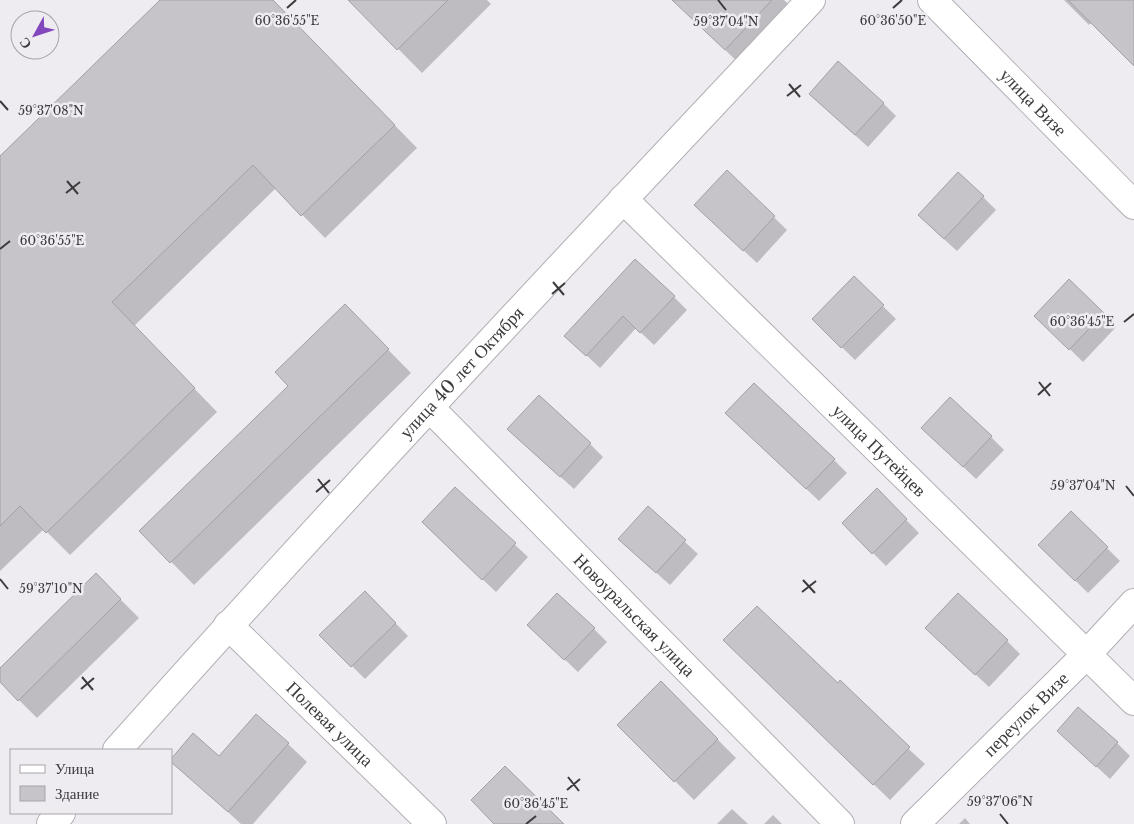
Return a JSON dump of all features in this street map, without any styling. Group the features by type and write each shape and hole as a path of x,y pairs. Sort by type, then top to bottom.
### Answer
{"street":[{"name":"улица 40 лет Октября","path":"118,749 228,625 623,199 811,0"},
{"name":"улица Визе","path":"932,0 1134,205"},
{"name":"улица Путейцев","path":"623,199 1134,701"},
{"name":"Новоуральская улица","path":"430,408 840,824"},
{"name":"переулок Визе","path":"915,824 1087,654 1134,603"},
{"name":"Полевая улица","path":"228,625 432,824"},
{"path":"51,824 60,814"}],"building":[{"path":"160,0 273,0 395,125 301,216 253,165 112,302 195,388 46,533 20,506 0,526 0,156"},
{"path":"348,0 448,0 397,50"},
{"path":"672,0 772,0 725,50"},
{"path":"1068,0 1134,0 1134,66"},
{"path":"838,61 884,103 855,135 809,94"},
{"path":"727,170 775,216 743,251 694,205"},
{"path":"958,172 984,196 944,239 918,215"},
{"path":"635,259 675,296 640,333 623,316 586,356 564,336"},
{"path":"854,276 884,305 841,348 812,319"},
{"path":"1069,279 1104,313 1069,350 1034,316"},
{"path":"345,304 389,349 170,563 139,531 288,386 275,372"},
{"path":"754,383 835,459 806,489 725,413"},
{"path":"539,395 591,443 560,477 507,429"},
{"path":"950,397 992,436 963,467 921,428"},
{"path":"455,487 516,543 482,580 422,522"},
{"path":"877,488 907,519 872,554 842,523"},
{"path":"648,506 686,540 656,573 618,539"},
{"path":"1071,511 1108,547 1075,581 1038,545"},
{"path":"96,573 121,599 18,701 0,682 0,668"},
{"path":"365,591 396,623 351,667 319,635"},
{"path":"557,593 595,628 564,660 527,625"},
{"path":"958,593 1008,640 975,675 925,628"},
{"path":"757,606 838,683 840,680 910,747 873,785 723,640"},
{"path":"661,681 718,739 674,782 617,725"},
{"path":"1078,707 1118,742 1096,767 1057,731"},
{"path":"256,714 289,743 228,812 172,763 172,758 193,733 219,756"},
{"path":"505,766 564,824 494,824 471,800"}]}
